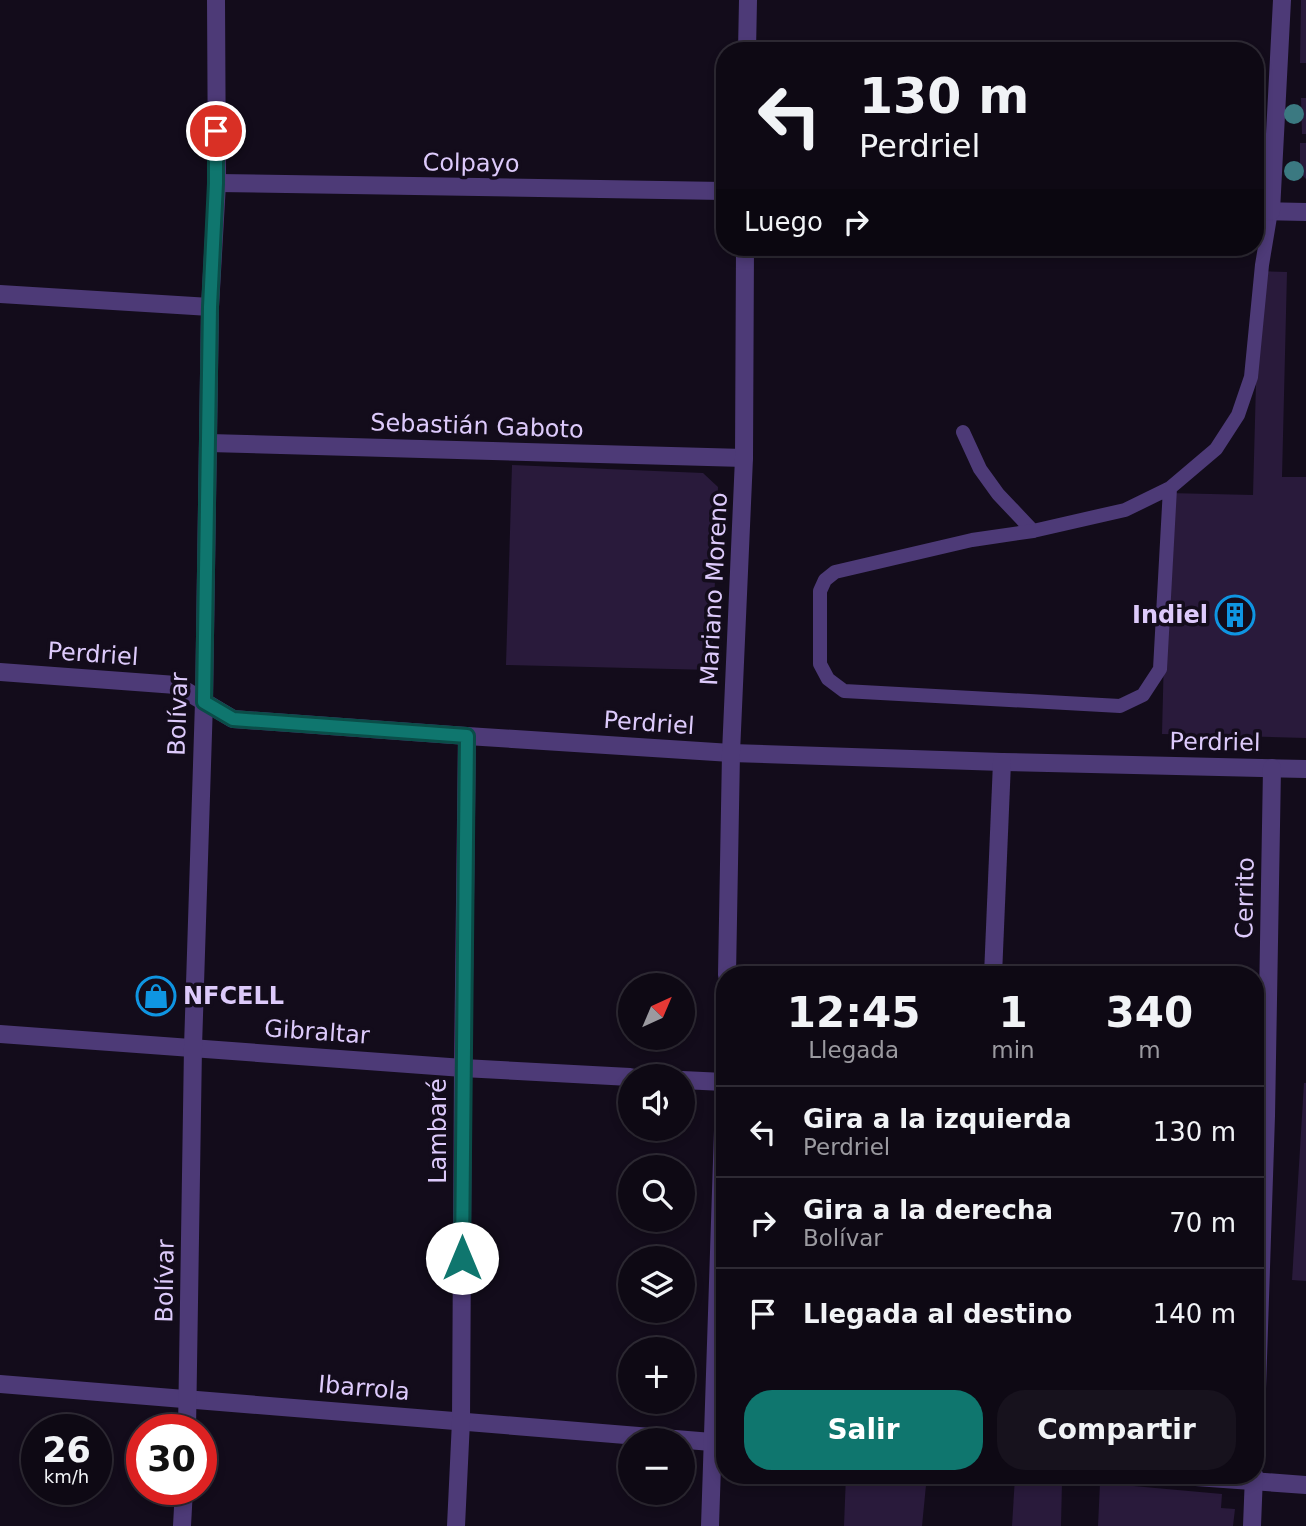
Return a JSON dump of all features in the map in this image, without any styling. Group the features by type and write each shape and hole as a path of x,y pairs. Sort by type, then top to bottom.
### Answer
{"street":[{"name":"Bolívar","path":"188,1414 210,307 216,183 216,0"},
{"path":"747,42 748,0"},
{"path":"1264,200 1282,0"},
{"name":"Colpayo","path":"216,183 716,191"},
{"path":"1264,211 1306,212"},
{"name":"Mariano Moreno","path":"727,966 731,752 744,458 745,256"},
{"path":"0,293 210,307"},
{"name":"Sebastián Gaboto","path":"209,443 744,458"},
{"name":"Perdriel","path":"0,672 176,685 233,719 731,752 1306,769"},
{"name":"Lambaré","path":"456,1526 461,1421 467,736"},
{"path":"993,966 1002,762"},
{"name":"Cerrito","path":"1264,1021 1272,768"},
{"name":"Gibraltar","path":"0,1034 463,1068 618,1076"},
{"path":"695,1081 716,1082"},
{"name":"Ibarrola","path":"0,1384 716,1443"},
{"path":"710,1526 716,1464"},
{"path":"1264,1479 1306,1485"},
{"path":"1252,1526 1254,1484"},
{"path":"182,1526 183,1505"}],"lane":[{"path":"1170,488 1160,669 1143,695 1120,706 844,691 828,680 820,664 820,592 825,580 835,572 972,540 1032,531 1125,510 1170,488 1216,449 1238,415 1251,377 1262,256"},
{"path":"963,432 979,470 1032,531"}],"building":[{"path":"1301,0 1306,0 1306,63 1300,63"},
{"path":"1301,98 1306,98 1306,134 1302,134"},
{"path":"1300,143 1306,143 1306,179 1300,173"},
{"name":"Indiel","path":"1259,271 1287,272 1282,477 1306,477 1306,738 1162,734 1168,493 1253,495"},
{"path":"512,465 703,473 718,487 712,670 506,665"},
{"path":"1306,1083 1306,1281 1292,1280"},
{"path":"846,1484 926,1484 922,1526 844,1526"},
{"path":"1015,1484 1062,1484 1061,1526 1012,1526"},
{"path":"1100,1484 1222,1494 1221,1508 1235,1509 1233,1526 1098,1526"}],"place":[{"name":"Indiel","path":"1235,615"},
{"name":"NFCELL","path":"156,996"}],"route":[{"path":"216,131 210,307 204,702 233,719 467,736 462,1258"}]}
